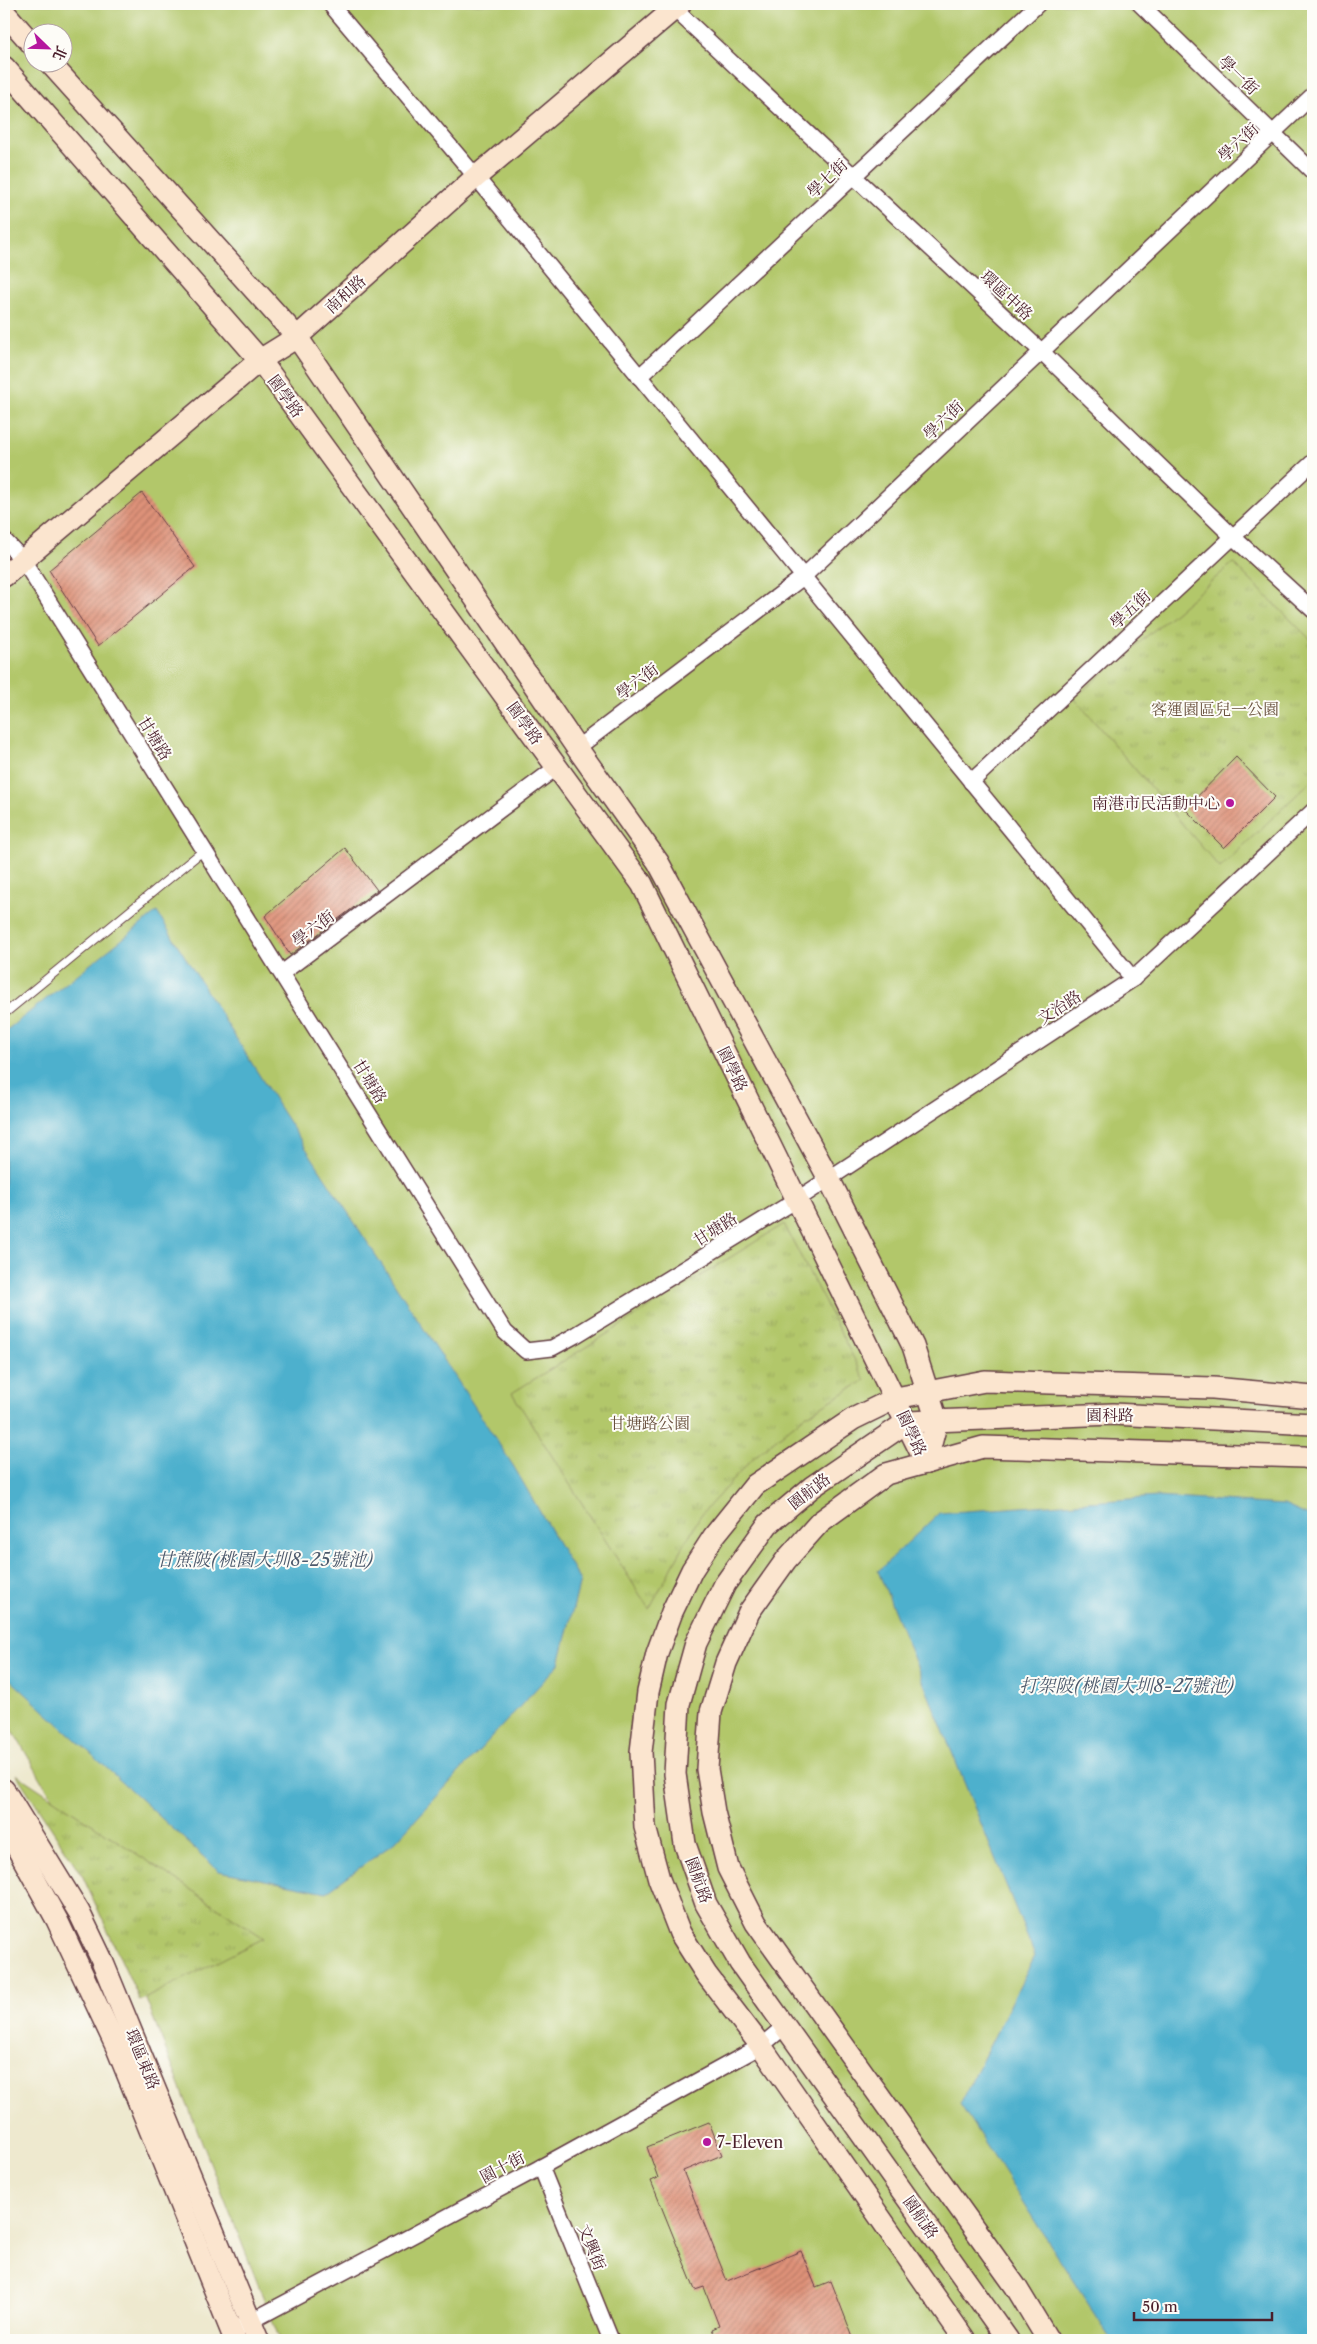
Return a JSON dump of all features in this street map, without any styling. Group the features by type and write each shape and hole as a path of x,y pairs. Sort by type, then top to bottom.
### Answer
{"street":[{"path":"330,4 476,177 1134,979"},
{"name":"學七街","path":"639,377 1038,4"},
{"name":"學一街","path":"1140,4 1313,172"},
{"name":"南和路","path":"4,576 260,360 297,337 476,177 674,5"},
{"name":"環區中路","path":"674,5 852,177 1041,351 1232,536 1313,610"},
{"path":"4,12 22,33"},
{"name":"園學路","path":"4,67 260,360 642,884 896,1398 926,1463"},
{"name":"園學路","path":"58,72 297,337 577,748 658,862 829,1179 913,1346 937,1421 926,1463"},
{"name":"學六街","path":"577,748 803,577 1313,94"},
{"name":"學五街","path":"971,782 1313,462"},
{"name":"甘塘路","path":"4,540 23,560 505,1332 526,1351 552,1348 576,1335 798,1199"},
{"name":"學六街","path":"282,973 557,767"},
{"name":"文治路","path":"798,1199 1134,979 1313,811"},
{"path":"965,2340 761,2046 706,1974 680,1933 659,1879 645,1827 641,1752 648,1692 657,1653 692,1570 735,1508 755,1485 853,1419 896,1398 927,1390 985,1381 1213,1388 1313,1396"},
{"name":"園科路","path":"907,1422 1113,1414 1313,1424"},
{"name":"園航路","path":"907,1422 812,1487 768,1524 725,1584 696,1643 679,1704 675,1774 685,1844 706,1904 740,1963 1008,2340"},
{"path":"1048,2340 1016,2287 756,1923 728,1868 714,1812 707,1769 711,1712 726,1663 749,1612 786,1560 820,1522 886,1474 983,1447 1313,1459"},
{"name":"環區東路","path":"4,1790 79,1912 102,1958 254,2331"},
{"name":"環區東路","path":"4,1824 57,1920 116,2048 233,2335"},
{"name":"園十街","path":"233,2335 254,2331 541,2167 761,2046 785,2026"},
{"name":"文興街","path":"541,2167 611,2340"}],"lane":[{"path":"4,1014 204,850"}],"green space":[{"path":"4,4 1313,4 1313,2340 280,2340 95,1870 4,1716"},
{"name":"客運園區兒一公園","path":"1233,563 1313,642 1313,779 1220,868 1074,698"},
{"name":"甘塘路公園","path":"784,1224 865,1380 802,1418 752,1459 700,1516 649,1609 512,1393"},
{"path":"16,1774 264,1938 140,2001 83,1877"}],"water":[{"name":"甘蔗陂(桃園大圳8-25號池)","path":"157,912 283,1113 514,1467 580,1581 559,1664 394,1843 326,1892 219,1871 4,1674 4,1032"},
{"name":"打架陂(桃園大圳8-27號池)","path":"1157,1497 1284,1505 1313,1518 1313,2340 1111,2340 960,2104 1035,1956 878,1571 939,1513"}],"building":[{"path":"142,493 195,567 98,646 49,570"},
{"name":"南港市民活動中心","path":"1236,757 1275,797 1224,848 1185,809"},
{"path":"345,848 377,890 290,955 265,916"},
{"path":"709,2122 722,2155 683,2171 727,2281 801,2251 816,2287 831,2281 854,2340 717,2340 712,2329 719,2326 704,2287 695,2290 651,2181 658,2178 647,2147"}],"place":[{"name":"南港市民活動中心","path":"1230,803"},
{"name":"7-Eleven","path":"707,2142"}]}
